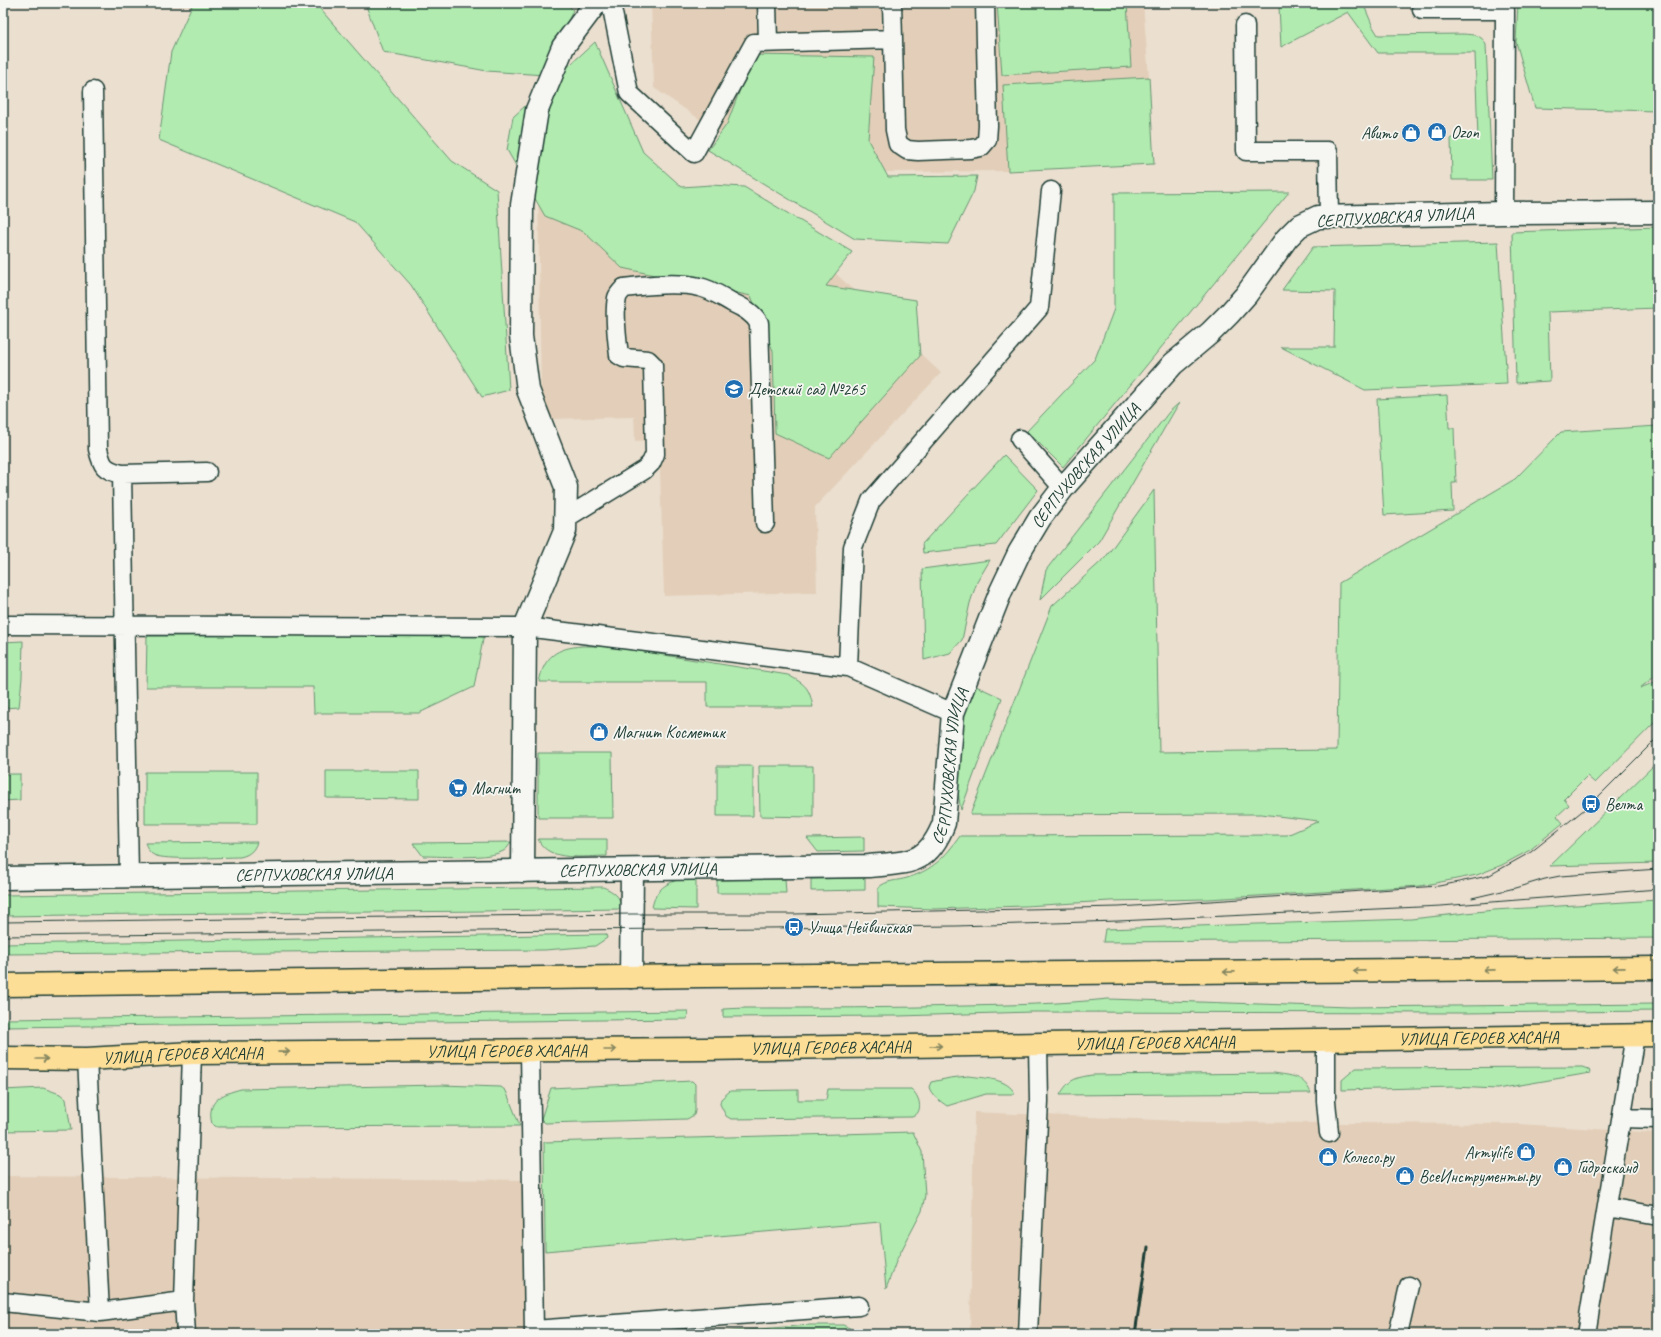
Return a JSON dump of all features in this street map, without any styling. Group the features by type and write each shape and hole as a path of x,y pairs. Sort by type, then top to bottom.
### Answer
{"main road":[{"path":"3,985 631,977 1658,968"},
{"name":"УЛИЦА ГЕРОЕВ ХАСАНА","path":"3,1058 87,1059 192,1053 1038,1045 1658,1035"}],"street":[{"path":"523,871 525,627 565,531 566,487 528,390 521,336 522,205 537,110 562,47 596,3"},
{"name":"СЕРПУХОВСКАЯ УЛИЦА","path":"3,878 869,866 904,863 915,859 925,854 932,847 938,838 944,823 953,713 1001,591 1019,553 1040,518 1063,488 1173,364 1230,314 1287,238 1299,226 1318,217 1504,212 1658,212"},
{"path":"631,977 632,870"}],"lane":[{"path":"611,3 629,93 694,153 754,43 892,39"},
{"path":"767,3 768,42"},
{"path":"892,3 895,130 898,144 907,150 971,149 981,147 988,140 985,3"},
{"path":"1422,10 1505,10 1504,212"},
{"path":"1245,25 1246,152 1328,150 1329,217"},
{"path":"93,91 98,449 101,463 110,472 122,474 207,472"},
{"path":"848,667 852,547 871,501 974,396 1039,308 1051,191"},
{"path":"566,518 644,470 651,463 655,454 653,365 648,360 624,358 620,355 616,306 618,296 624,288 683,285 699,287 715,293 747,310 755,316 759,323 765,523"},
{"path":"1020,439 1063,488"},
{"path":"122,474 129,876"},
{"path":"3,625 125,624 525,627 848,667 953,713"},
{"path":"1586,1334 1635,1035"},
{"path":"1326,1041 1326,1101 1329,1133"},
{"path":"1028,1334 1039,1101 1038,1045"},
{"path":"530,1050 534,1332 859,1306"},
{"path":"186,1334 184,1301 192,1053"},
{"path":"87,1059 100,1312"},
{"path":"1622,1118 1658,1119"},
{"path":"1607,1207 1658,1216"},
{"path":"1398,1334 1409,1286"},
{"path":"3,1302 100,1312 184,1301"}],"shaded area":[{"path":"651,3 1143,3 1154,164 1008,171 778,173 654,88"},
{"name":"Детский сад №265","path":"538,187 756,198 941,373 815,507 817,592 664,596 659,440 635,441 634,417 551,419 541,404"},
{"path":"974,1112 1204,1122 1521,1124 1658,1133 1658,1334 970,1334"},
{"path":"3,1176 541,1180 543,1334 3,1334"}],"green space":[{"path":"3,3 104,3 77,5"},
{"path":"193,3 315,3 452,161 497,190 509,390 482,397 411,285 355,222 159,140 171,52"},
{"path":"365,3 566,3 573,10 544,75 487,71 383,52"},
{"path":"997,3 1127,3 1131,67 1002,75"},
{"path":"1288,3 1363,3 1378,35 1463,34 1480,37 1486,45 1492,180 1452,180 1451,138 1478,138 1475,53 1378,53 1348,12 1281,47 1279,6"},
{"path":"1518,3 1658,3 1658,111 1535,108 1516,42"},
{"path":"595,42 643,152 682,187 711,185 744,187 852,252 826,286 916,300 920,356 829,458 775,433 773,351 751,296 622,268 584,232 545,216 507,150 513,117"},
{"path":"753,55 874,57 868,140 888,177 977,176 974,191 948,244 855,239 708,150 727,124"},
{"path":"1149,77 1154,164 1008,171 1003,85"},
{"path":"1289,192 1063,467 1027,431 1095,359 1114,309 1114,193"},
{"path":"1658,227 1658,308 1548,312 1550,381 1516,383 1512,232"},
{"path":"1498,242 1507,384 1365,390 1281,347 1334,347 1335,291 1282,290 1313,247"},
{"path":"1447,395 1449,428 1454,428 1456,483 1452,483 1453,511 1384,515 1377,399"},
{"path":"1179,403 1099,541 1040,600 1046,570 1169,412"},
{"path":"1658,426 1658,674 1640,688 1658,681 1658,719 1595,783 1587,776 1564,799 1569,805 1557,816 1563,823 1530,850 1502,865 1477,875 1420,886 1208,899 1110,901 934,909 878,907 878,888 881,885 916,875 931,867 938,862 960,836 1287,835 1319,821 1261,814 970,815 1052,606 1105,558 1154,490 1159,752 1337,750 1339,583 1515,479 1561,432"},
{"path":"1004,455 1038,490 996,545 923,553 922,544"},
{"path":"990,560 977,582 970,603 962,640 950,653 924,660 922,569"},
{"path":"484,634 474,687 419,713 314,713 313,687 146,687 147,636"},
{"path":"23,641 22,678 19,707 3,708 3,642"},
{"path":"582,646 608,646 788,675 806,687 813,707 707,707 707,682 539,682 544,666 553,655 565,649"},
{"path":"976,686 1002,698 961,810 957,780 959,746 965,714"},
{"path":"538,753 612,753 613,818 538,818"},
{"path":"1658,761 1658,863 1550,866 1652,767"},
{"path":"717,766 753,766 753,816 717,816"},
{"path":"759,766 813,766 813,817 760,816"},
{"path":"326,771 419,771 419,799 326,798"},
{"path":"145,772 257,772 257,824 145,824"},
{"path":"3,774 20,774 20,800 3,801"},
{"path":"864,837 864,851 818,852 807,838"},
{"path":"538,839 607,839 607,856 579,857 559,855 550,852 543,847"},
{"path":"257,842 251,852 240,857 195,858 160,857 152,854 145,843"},
{"path":"511,842 506,849 498,853 466,857 423,856 413,843"},
{"path":"865,878 865,890 811,891 811,879"},
{"path":"681,879 696,879 696,909 652,908 655,897 661,889 669,883"},
{"path":"717,879 785,879 786,893 717,893"},
{"path":"603,887 616,895 620,901 621,909 3,916 3,895"},
{"path":"1658,900 1658,938 1103,942 1105,929 1411,919 1494,910"},
{"path":"606,934 607,938 595,946 545,950 3,954 3,944"},
{"path":"1108,999 1349,1007 1658,1004 1658,1011 1462,1013 1032,1012 899,1016 723,1017 723,1009 1001,1005"},
{"path":"688,1011 687,1019 3,1027 3,1019"},
{"path":"1582,1067 1589,1069 1590,1073 1497,1089 1454,1087 1342,1090 1342,1080 1356,1068"},
{"path":"1274,1073 1296,1077 1308,1087 1311,1093 1060,1095 1066,1086 1073,1080 1092,1075"},
{"path":"968,1076 988,1078 1001,1082 1012,1089 1015,1094 986,1094 947,1106 934,1095 929,1087 931,1082"},
{"path":"692,1081 695,1084 695,1111 694,1115 687,1119 545,1123 541,1119 551,1088"},
{"path":"441,1085 501,1087 506,1091 520,1126 217,1127 212,1124 211,1109 217,1099 228,1093 241,1089"},
{"path":"43,1088 60,1094 66,1099 71,1130 3,1131 3,1090"},
{"path":"828,1089 911,1089 918,1099 920,1108 916,1115 912,1117 731,1119 726,1116 720,1104 721,1099 730,1091 798,1090 798,1100 826,1100"},
{"path":"913,1132 922,1152 925,1195 922,1211 897,1259 886,1289 880,1222 545,1251 544,1142"},
{"path":"810,1325 843,1325 862,1334 696,1334"}],"tram line":[{"path":"3,922 632,914 794,914 1119,907 1439,886 1488,876 1531,852 1591,804 1658,737"},
{"path":"1472,898 1560,876 1658,869"},
{"path":"3,936 956,926 1118,921 1441,906 1658,889"}],"railway":[{"path":"1135,1334 1148,1247"}],"place":[{"name":"Ozon","path":"1437,132"},
{"name":"Авито","path":"1411,133"},
{"name":"Детский сад №265","path":"734,389"},
{"name":"Магнит Косметик","path":"599,732"},
{"name":"Магнит","path":"458,788"},
{"name":"Велта","path":"1591,804"},
{"name":"Улица Нейвинская","path":"794,927"},
{"name":"Armylife","path":"1526,1152"},
{"name":"Колесо.ру","path":"1328,1157"},
{"name":"Гидросканд","path":"1563,1167"},
{"name":"ВсеИнструменты.ру","path":"1405,1176"}]}
